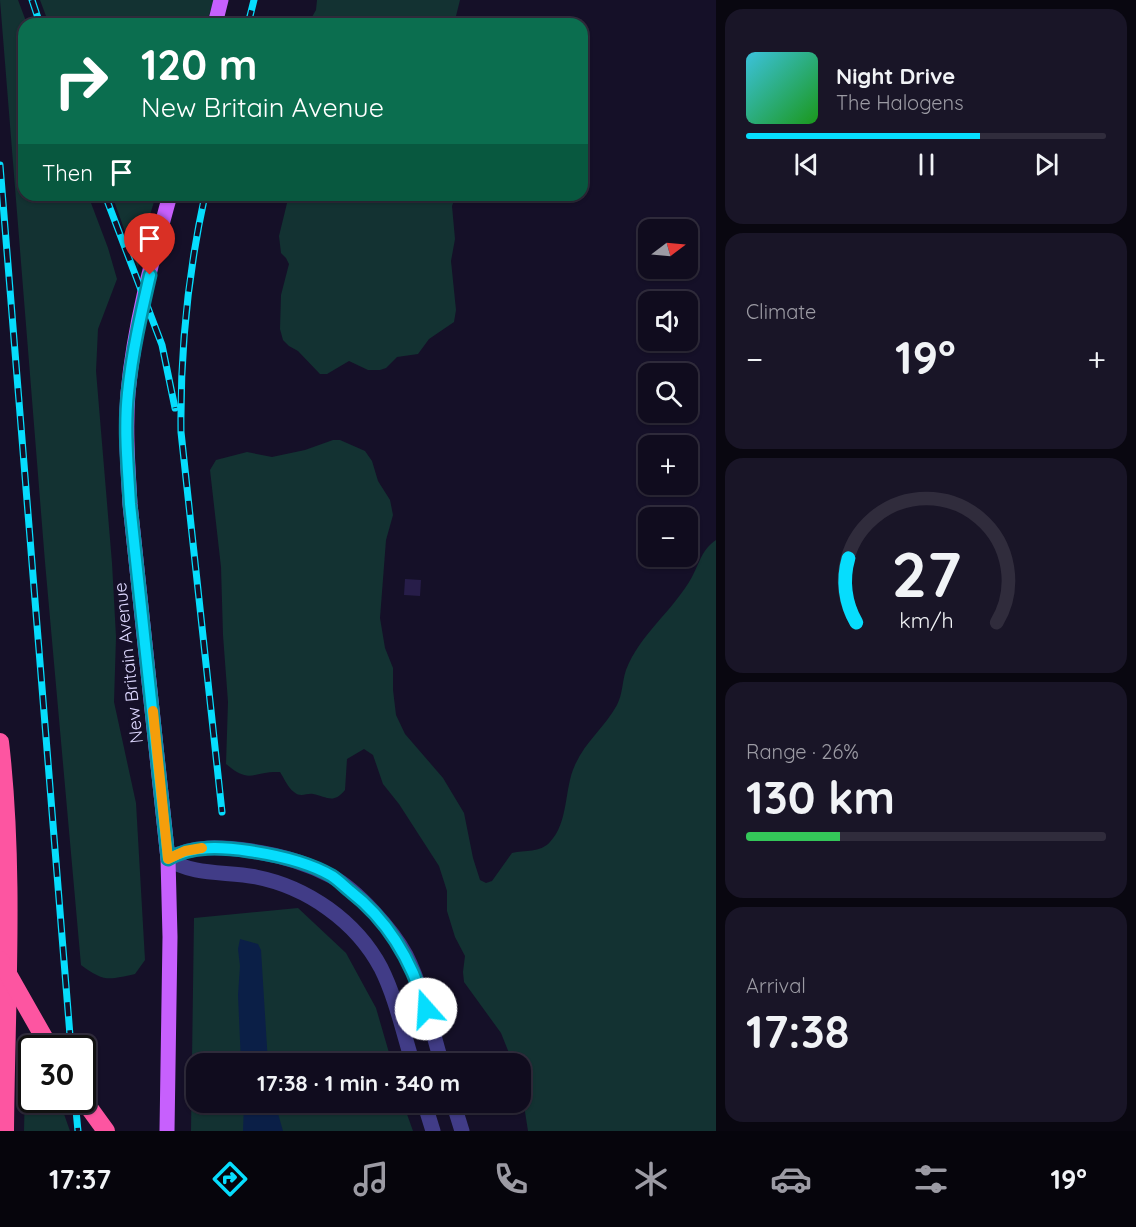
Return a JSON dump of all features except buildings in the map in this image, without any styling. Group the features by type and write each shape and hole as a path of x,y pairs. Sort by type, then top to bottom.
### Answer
{"highway":[{"path":"0,742 8,869 4,1131"},
{"path":"0,960 43,1035"},
{"path":"93,1113 106,1131"}],"main road":[{"path":"216,18 221,0"},
{"name":"New Britain Avenue","path":"167,1131 170,937 168,859 130,504 127,446 128,395 134,345 169,201"}],"street":[{"path":"168,859 185,851 204,848 236,849 266,853 332,876 362,900 385,925 405,954 421,990 439,1053"},
{"path":"168,859 185,868 203,872 232,872 290,886 317,900 364,942 381,968 394,1000 410,1053"},
{"path":"427,1113 433,1131"},
{"path":"456,1113 462,1131"}],"green space":[{"path":"0,0 18,0 25,18 18,18 18,201 90,201 117,279 98,329 96,371 112,563 116,637 114,702 136,803 145,960 135,974 106,978 81,965 45,562"},
{"path":"40,0 214,0 208,18 47,18"},
{"path":"317,0 460,0 456,18 311,18 316,10"},
{"path":"114,201 154,201 142,242 138,268"},
{"path":"288,201 317,203 320,201 454,201 452,206 455,239 451,261 456,310 454,322 429,339 418,354 397,357 386,368 368,370 349,361 327,374 320,374 298,351 283,340 280,329 281,295 289,264 281,253 279,236"},
{"path":"333,440 340,440 365,451 372,461 378,481 390,500 393,515 386,540 380,618 385,648 393,668 396,715 405,734 443,778 464,813 473,858 480,880 486,883 492,881 512,853 542,848 556,834 575,765 584,749 617,705 626,670 632,657 676,601 698,567 704,552 716,540 716,1131 528,1131 525,1113 531,1113 531,1053 509,1053 501,1033 464,982 465,956 455,937 447,911 447,891 439,866 399,804 383,784 373,755 364,749 347,759 345,790 341,795 333,798 297,794 290,788 280,772 252,776 241,774 226,764 228,702 221,567 210,470 216,460 247,452 272,457 305,450"},
{"path":"298,908 346,953 376,1008 389,1053 192,1053 194,918"},
{"path":"24,1113 64,1113 70,1131 24,1131"},
{"path":"191,1113 407,1113 413,1131 191,1131"}],"water":[{"path":"240,939 258,944 261,950 267,1053 241,1053 238,949"},
{"path":"244,1113 278,1113 283,1131 243,1131"}],"railway":[{"path":"32,0 38,18"},
{"path":"250,18 254,0"},
{"path":"0,165 70,1035"},
{"path":"107,201 162,345 175,408"},
{"path":"204,201 186,313 181,432 222,812"},
{"path":"76,1113 78,1131"}],"slow traffic":[{"path":"153,711 168,859 185,851 202,848"}],"route":[{"path":"150,275 134,345 128,395 127,446 130,504 168,859 185,851 204,848 236,849 266,853 332,876 362,900 385,925 405,954 421,990 426,1009"}]}
